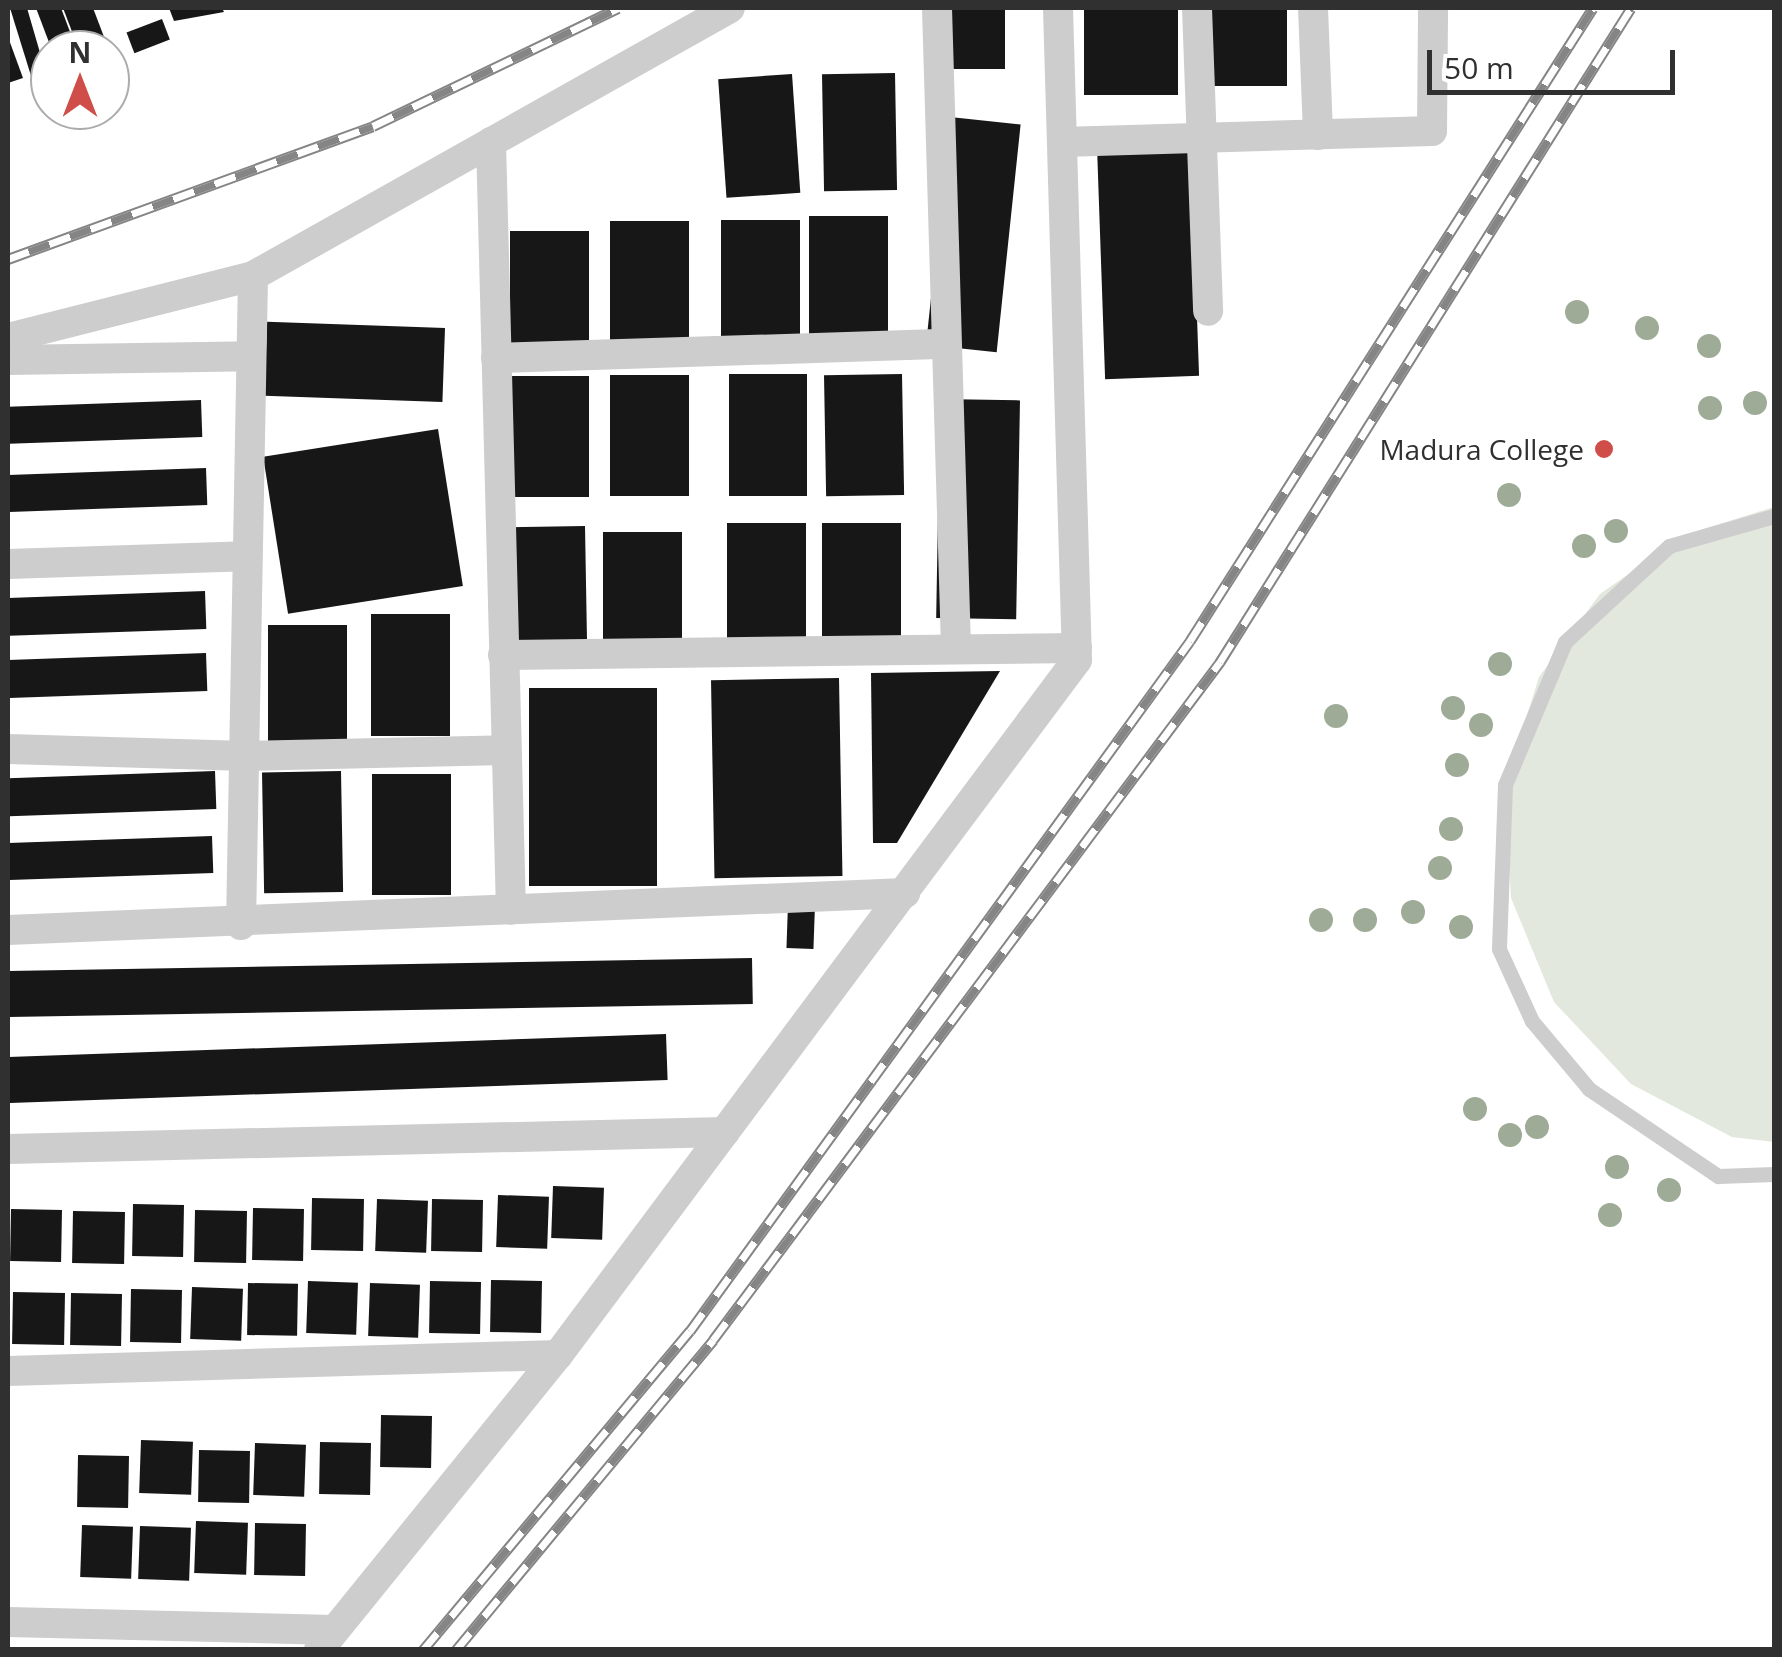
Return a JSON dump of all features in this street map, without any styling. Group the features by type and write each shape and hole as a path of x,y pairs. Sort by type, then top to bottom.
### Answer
{"street":[{"path":"8,338 253,276 730,8"},
{"path":"936,8 956,650"},
{"path":"8,1622 326,1640 558,1355 1077,660 1058,8"},
{"path":"1198,8 1208,310"},
{"path":"1313,8 1318,135"},
{"path":"1062,142 1432,131 1433,8"},
{"path":"490,142 511,910"},
{"path":"241,925 253,276"},
{"path":"496,358 946,344"},
{"path":"8,360 251,356"},
{"path":"8,564 245,556"},
{"path":"503,656 1076,648"},
{"path":"8,749 247,756 506,750"},
{"path":"8,930 241,925 905,893"},
{"path":"8,1149 725,1132"},
{"path":"8,1371 558,1355"}],"lane":[{"path":"1774,516 1668,546 1564,642 1505,785 1498,949 1532,1021 1589,1089 1718,1176 1774,1174"}],"shaded area":[{"path":"1774,507 1774,1142 1732,1137 1631,1084 1554,1002 1511,898 1505,785 1539,677 1600,594 1684,535"}],"building":[{"path":"10,8 27,8 33,30 30,30 30,73"},
{"path":"36,8 61,8 69,30 44,30"},
{"path":"63,8 93,8 101,30 71,30"},
{"path":"169,8 222,8 224,12 174,21"},
{"path":"927,8 1005,8 1005,69 927,69"},
{"path":"1084,8 1178,8 1178,95 1084,95"},
{"path":"1207,8 1287,8 1287,86 1207,86"},
{"path":"162,19 170,40 134,53 130,31"},
{"path":"8,37 23,78 8,83"},
{"path":"895,73 897,190 824,191 822,74"},
{"path":"792,74 800,193 726,198 718,79"},
{"path":"950,117 1021,124 997,352 926,345"},
{"path":"1191,145 1199,376 1105,379 1097,148"},
{"path":"809,216 888,216 888,337 809,337"},
{"path":"721,220 800,220 800,342 721,342"},
{"path":"610,221 689,221 689,342 610,342"},
{"path":"510,231 589,231 589,352 510,352"},
{"path":"267,322 445,328 442,402 265,396"},
{"path":"729,374 807,374 807,496 729,496"},
{"path":"902,374 904,495 826,496 824,375"},
{"path":"610,375 689,375 689,496 610,496"},
{"path":"510,376 589,376 589,497 510,497"},
{"path":"940,399 1020,400 1016,619 936,618"},
{"path":"201,400 202,437 9,444 8,407"},
{"path":"438,429 463,586 288,614 263,457"},
{"path":"206,468 207,505 9,512 8,475"},
{"path":"727,523 806,523 806,644 727,644"},
{"path":"822,523 901,523 901,644 822,644"},
{"path":"585,526 587,647 509,648 507,527"},
{"path":"603,532 682,532 682,654 603,654"},
{"path":"205,591 206,629 9,636 8,598"},
{"path":"371,614 450,614 450,736 371,736"},
{"path":"268,625 347,625 347,747 268,747"},
{"path":"206,653 207,691 9,698 8,660"},
{"path":"1000,671 897,843 873,843 871,673"},
{"path":"839,678 842,876 714,878 711,680"},
{"path":"529,688 657,688 657,886 529,886"},
{"path":"215,771 216,809 9,816 8,778"},
{"path":"341,771 343,892 264,893 262,772"},
{"path":"372,774 451,774 451,895 372,895"},
{"path":"212,836 213,873 9,880 8,843"},
{"path":"788,904 815,905 813,949 786,948"},
{"path":"752,958 753,1004 9,1017 8,971"},
{"path":"666,1034 668,1080 10,1103 8,1057"},
{"path":"553,1186 604,1188 602,1240 551,1238"},
{"path":"498,1195 549,1197 547,1249 496,1247"},
{"path":"312,1198 364,1199 363,1251 311,1250"},
{"path":"377,1199 428,1201 426,1253 375,1251"},
{"path":"432,1199 483,1200 482,1252 431,1251"},
{"path":"133,1204 184,1205 183,1257 132,1256"},
{"path":"253,1208 304,1209 303,1261 252,1260"},
{"path":"11,1209 62,1210 61,1262 10,1261"},
{"path":"195,1210 247,1211 246,1263 194,1262"},
{"path":"73,1211 125,1212 124,1264 72,1263"},
{"path":"491,1280 542,1281 541,1333 490,1332"},
{"path":"308,1281 358,1283 356,1335 306,1333"},
{"path":"430,1281 481,1282 480,1334 429,1333"},
{"path":"248,1283 298,1284 297,1336 247,1335"},
{"path":"370,1283 420,1285 418,1338 368,1336"},
{"path":"192,1287 243,1289 241,1341 190,1339"},
{"path":"131,1289 182,1290 181,1343 130,1342"},
{"path":"13,1292 65,1293 64,1345 12,1344"},
{"path":"71,1293 122,1294 121,1346 70,1345"},
{"path":"381,1415 432,1416 431,1468 380,1467"},
{"path":"141,1440 193,1442 191,1495 139,1493"},
{"path":"320,1442 371,1443 370,1495 319,1494"},
{"path":"255,1443 306,1445 304,1497 253,1495"},
{"path":"199,1450 250,1451 249,1503 198,1502"},
{"path":"78,1455 129,1456 128,1508 77,1507"},
{"path":"196,1521 248,1523 246,1575 194,1573"},
{"path":"255,1523 306,1524 305,1576 254,1575"},
{"path":"82,1525 133,1527 131,1579 80,1577"},
{"path":"140,1526 191,1528 189,1581 138,1579"}],"railway":[{"path":"8,259 373,126 618,8"},
{"path":"423,1650 690,1331 1190,641 1593,8"},
{"path":"456,1650 713,1340 1220,662 1631,8"}],"place":[{"name":"Madura College","path":"1604,449"}]}
